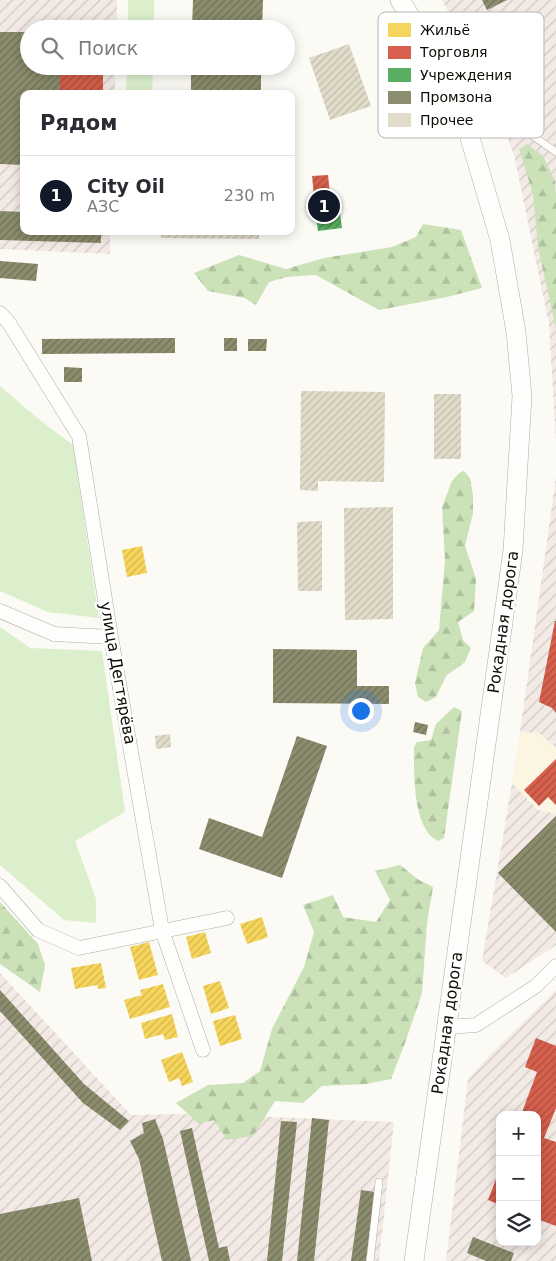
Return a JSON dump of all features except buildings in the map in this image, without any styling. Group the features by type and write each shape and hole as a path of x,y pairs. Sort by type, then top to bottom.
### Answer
{"main road":[{"name":"Рокадная дорога","path":"400,0 407,12"},
{"name":"Рокадная дорога","path":"414,1261 513,550 522,396 516,332 500,240 470,138"}],"street":[{"name":"улица Дегтярёва","path":"0,312 9,323 79,436 111,637 162,930 203,1050"},
{"path":"0,610 54,634 111,637"},
{"path":"0,886 38,930 79,948 227,918"},
{"path":"446,1027 476,1025 536,986 556,966"}],"lane":[{"path":"536,138 556,152"},
{"path":"370,1261 380,1182"}],"shaded area":[{"path":"0,0 117,0 117,20 20,20 20,75 115,75 115,90 20,90 20,235 110,235 110,254 0,249"},
{"path":"442,0 556,0 556,440 549,324 514,155 507,138 544,138 544,12 449,12"},
{"path":"556,477 556,748 539,733 520,732"},
{"path":"520,732 539,733 556,748 556,814 538,810 512,783"},
{"path":"512,783 538,810 556,814 556,945 506,978 482,961"},
{"path":"0,973 131,1115 186,1114 394,1122 379,1261 0,1261"},
{"path":"556,990 556,1261 446,1261 468,1079"}],"green space":[{"path":"128,0 154,0 154,20 128,20"},
{"path":"127,75 153,75 152,90 126,90"},
{"path":"527,144 543,156 555,181 556,329 538,247 533,194 519,149"},
{"path":"423,224 461,230 482,288 379,310 316,275 287,277 269,282 256,305 245,298 208,291 194,273 239,255 286,269 324,258 392,247 416,237"},
{"path":"0,386 73,445 99,618 48,612 0,591"},
{"path":"464,471 470,478 473,495 473,513 465,546 476,579 474,611 458,622 463,640 471,648 465,662 446,676 436,697 426,702 418,697 415,683 423,648 439,630 445,561 442,507 452,481 459,473"},
{"path":"0,627 30,648 102,651 125,812 75,841 96,899 96,923 64,920 0,865"},
{"path":"454,707 462,711 444,838 438,841 423,825 419,812 416,799 414,747 417,742 431,740 436,724"},
{"path":"400,865 419,880 433,887 427,923 422,993 391,1079 366,1084 322,1086 303,1103 275,1101 253,1136 227,1140 214,1120 199,1124 176,1103 208,1085 243,1083 260,1071 272,1029 304,967 314,932 303,905 333,895 343,917 376,922 390,900 375,871"},
{"path":"0,902 38,944 45,965 40,992 0,964"}],"place":[{"name":"City Oil","path":"324,206"}]}
